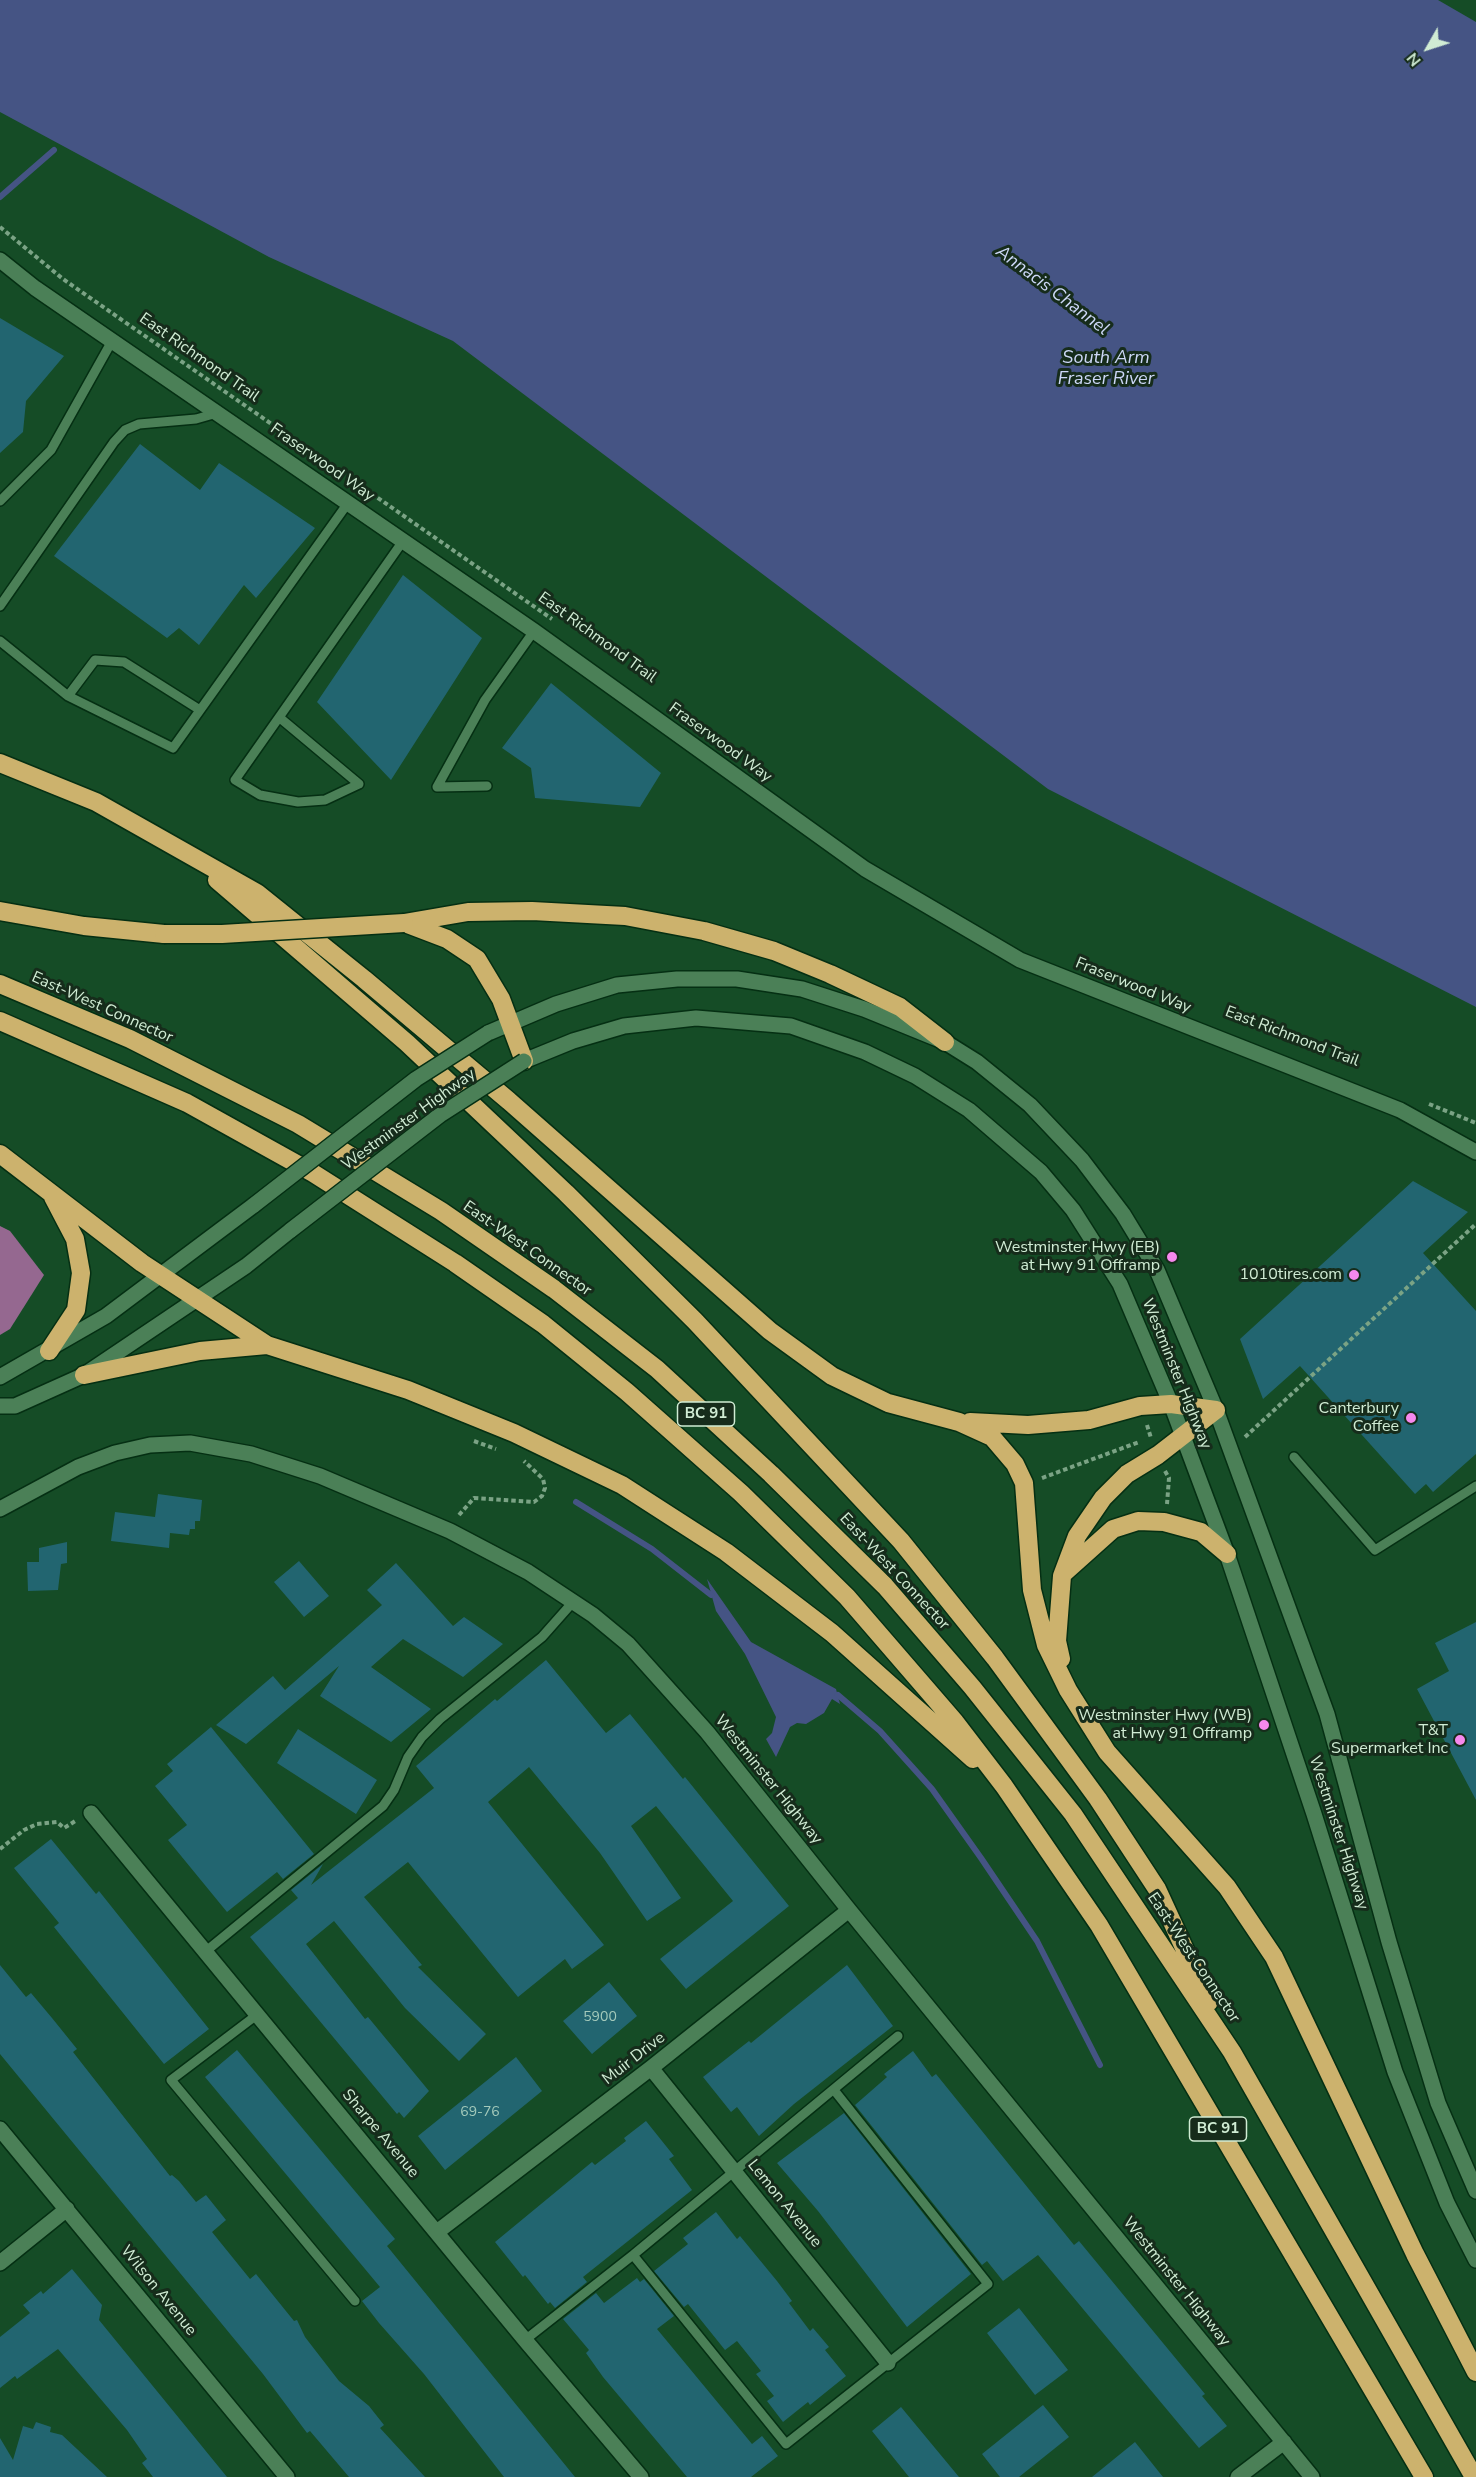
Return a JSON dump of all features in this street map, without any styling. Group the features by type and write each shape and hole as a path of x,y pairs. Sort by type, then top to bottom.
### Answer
{"highway":[{"path":"0,763 96,802 176,845 257,894 364,979 509,1101 770,1331 832,1376 888,1403 959,1422 992,1437 1015,1464 1024,1484 1032,1590 1046,1645 1068,1690 1107,1752 1227,1887 1274,1957 1415,2254 1476,2372"},
{"path":"176,845 407,1042 566,1193 695,1321 901,1541 995,1658 1098,1799 1157,1889 1232,2052"},
{"path":"0,911 84,926 164,934 222,934 404,923 468,912 532,911 625,916 704,932 774,951 900,1007 945,1042"},
{"path":"404,923 447,939 477,959 501,999 524,1061"},
{"name":"East-West Connector","path":"0,984 130,1040 298,1124 441,1211 554,1289 657,1370 771,1474 885,1586 972,1687 1073,1815 1232,2052 1474,2477"},
{"name":"BC 91","path":"0,1021 187,1103 294,1162 455,1263 543,1324 627,1392 741,1493 847,1597 955,1722 1004,1786 1099,1925 1424,2477"},
{"path":"0,1154 142,1263 267,1345 408,1390 514,1433 622,1485 726,1552 832,1633 1004,1786"},
{"path":"49,1351 76,1310 81,1273 75,1239 50,1192"},
{"path":"84,1375 200,1350 267,1345"},
{"path":"959,1422 1028,1425 1089,1420 1140,1406 1171,1404 1216,1410"},
{"path":"1068,1690 1057,1641 1062,1576 1077,1536 1103,1498 1127,1474 1184,1437 1216,1410"},
{"path":"1062,1576 1113,1529 1138,1521 1164,1522 1201,1532 1227,1554"}],"street":[{"name":"Fraserwood Way","path":"0,260 35,288 111,341 534,631 865,869 1020,960 1400,1110 1476,1152"},
{"name":"Westminster Highway","path":"0,1377 49,1351 106,1316 163,1275 416,1079 509,1022 617,985 677,979 738,979 802,989 864,1009 945,1042 977,1062 1030,1105 1082,1160 1123,1214 1157,1270 1216,1410 1327,1714 1389,1942 1438,2103 1476,2192"},
{"name":"Westminster Highway","path":"0,1406 15,1406 84,1375 246,1266 440,1115 524,1061 573,1041 624,1026 696,1018 791,1026 865,1052 915,1076 969,1110 1009,1142 1041,1172 1073,1210 1120,1284 1171,1404 1227,1554 1314,1814 1395,2072 1447,2203 1476,2260"},
{"name":"Westminster Highway","path":"0,1509 78,1467 115,1453 150,1445 190,1443 251,1454 320,1476 457,1534 528,1572 573,1602 628,1644 665,1684 1312,2477"},
{"name":"Sharpe Avenue","path":"91,1813 525,2340 641,2477"},
{"name":"Muir Drive","path":"437,2232 651,2068 849,1910"},
{"name":"Lemon Avenue","path":"651,2068 888,2364"},
{"name":"Wilson Avenue","path":"0,2129 287,2477"},
{"path":"0,2263 67,2208"},
{"path":"1238,2477 1284,2442"}],"lane":[{"path":"0,501 51,450 111,341"},
{"path":"0,606 125,430 139,424 196,419 217,413"},
{"path":"0,641 68,696 173,748 348,504"},
{"path":"280,718 359,784 325,800 298,802 260,795 235,780 403,541"},
{"path":"487,786 437,787 485,700 534,631"},
{"path":"68,696 95,660 124,662 200,710"},
{"path":"1294,1456 1375,1550 1476,1486"},
{"path":"205,1952 383,1806 394,1790 408,1757 422,1737 542,1637 573,1602"},
{"path":"258,2014 171,2080 355,2301"},
{"path":"525,2340 633,2255 898,2036"},
{"path":"633,2255 786,2444 988,2284 834,2090"}],"path":[{"name":"East Richmond Trail","path":"0,227 63,279 554,621"},
{"path":"1423,1101 1476,1123"},
{"path":"1244,1439 1476,1224"},
{"path":"1024,1484 1150,1438"},
{"path":"474,1441 502,1451"},
{"path":"459,1515 474,1498 534,1502 542,1496 545,1488 543,1479 520,1458"},
{"path":"1164,1468 1169,1478 1166,1508"},
{"path":"0,1849 24,1830 37,1824 57,1822 64,1828 91,1813"}],"shaded area":[{"path":"0,1226 10,1231 44,1275 10,1329 0,1335"}],"water":[{"name":"South Arm Fraser River","path":"0,0 1438,0 1476,22 1476,1007 1048,789 453,341 269,257 0,112"},
{"path":"707,1579 751,1642 836,1689 840,1704 832,1699 824,1713 806,1724 797,1723 790,1727 776,1757 766,1739 772,1733 776,1717 745,1654 716,1611"}],"building":[{"path":"0,318 64,356 26,401 23,432 0,453"},
{"path":"140,444 200,490 219,463 315,528 256,598 244,585 199,645 179,628 167,638 54,556"},
{"path":"403,575 482,638 391,780 317,702"},
{"path":"551,683 661,773 640,807 535,798 531,768 502,748"},
{"path":"1413,1181 1468,1212 1423,1253 1476,1311 1476,1454 1433,1492 1426,1484 1415,1494 1300,1366 1263,1399 1240,1339"},
{"path":"158,1494 202,1500 200,1521 195,1521 195,1529 190,1529 189,1535 170,1533 169,1548 111,1541 115,1512 155,1517"},
{"path":"67,1542 67,1563 61,1564 58,1590 28,1591 27,1562 39,1562 39,1548"},
{"path":"299,1561 329,1596 304,1617 274,1582"},
{"path":"396,1563 453,1626 464,1617 503,1644 463,1677 403,1639 371,1667 431,1709 391,1742 320,1696 339,1666 246,1744 216,1725 273,1676 285,1690 382,1605 367,1590"},
{"name":"T&T Supermarket Inc","path":"1476,1622 1476,1800 1417,1689 1449,1671 1435,1643"},
{"path":"546,1660 606,1733 630,1714 683,1779 685,1777 789,1906 686,1989 660,1959 733,1901 656,1806 631,1826 681,1898 647,1921 600,1853 529,1767 488,1802 604,1945 572,1969 565,1959 518,1997 408,1862 364,1897 422,1965 418,1967 486,2034 459,2061 405,2008 334,1921 306,1944 365,2019 368,2017 429,2091 404,2118 399,2112 397,2114 250,1937 298,1898 291,1890 323,1864 311,1885 434,1788 416,1766 495,1699 497,1701"},
{"path":"211,1727 314,1854 283,1879 277,1872 227,1912 168,1840 187,1825 155,1786 173,1771 167,1764"},
{"path":"298,1729 377,1780 356,1814 277,1763"},
{"path":"51,1839 96,1894 99,1891 209,2029 164,2064 54,1927 59,1923 14,1868"},
{"path":"0,1965 26,1997 31,1993 77,2049 73,2052 170,2176 172,2175 179,2181 196,2202 206,2195 226,2220 212,2232 250,2279 256,2274 294,2321 297,2320 305,2337 339,2381 369,2406 384,2425 380,2428 425,2477 349,2477 310,2431 307,2433 263,2374 0,2054"},
{"path":"847,1965 893,2026 794,2104 759,2136 737,2107 731,2112 703,2077 749,2041 751,2043"},
{"path":"609,1982 637,2016 592,2054 563,2021"},
{"path":"237,2050 395,2239 387,2246 575,2477 504,2477 424,2374 379,2323 362,2301 380,2287 205,2077"},
{"path":"913,2051 932,2077 936,2074 1074,2245 1079,2241 1205,2394 1202,2396 1227,2426 1199,2448 1038,2255 1003,2281 987,2261 982,2265 855,2105 887,2077 884,2074"},
{"path":"516,2057 542,2091 445,2170 418,2136"},
{"path":"844,2113 971,2274 907,2327 818,2211 777,2163"},
{"path":"646,2121 674,2156 669,2159 692,2190 583,2277 587,2282 555,2308 550,2302 548,2304 525,2275 523,2277 495,2242 592,2162 595,2165 626,2141 624,2138"},
{"path":"716,2212 737,2239 740,2236 777,2281 792,2301 789,2303 810,2331 813,2328 829,2347 825,2350 846,2376 810,2405 808,2402 783,2422 767,2401 774,2396 756,2374 761,2371 737,2341 725,2350 688,2304 684,2307 654,2271 688,2244 683,2238"},
{"path":"72,2269 102,2305 99,2320 227,2477 153,2477 142,2463 147,2459 127,2430 58,2349 17,2379 15,2376 0,2388 0,2337 30,2313 23,2305 41,2291 43,2294"},
{"path":"637,2278 640,2282 644,2279 674,2316 657,2329 752,2444 762,2436 778,2456 751,2477 687,2477 603,2377 586,2353 589,2350 563,2319 596,2293 604,2303"},
{"path":"1019,2308 1068,2370 1035,2395 987,2333"},
{"path":"1043,2405 1069,2437 1019,2477 1000,2477 982,2454"},
{"path":"901,2407 959,2477 909,2477 872,2431"},
{"path":"36,2422 51,2427 50,2432 62,2435 107,2477 0,2477 0,2438 13,2460 23,2426 33,2429"},
{"path":"1135,2442 1163,2477 1092,2477"}],"waterway":[{"path":"0,197 54,150"},
{"path":"576,1502 652,1549 711,1595"},
{"path":"838,1695 880,1731 932,1789 981,1858 1037,1941 1100,2065"}],"place":[{"name":"Westminster Hwy (EB) at Hwy 91 Offramp","path":"1172,1257"},
{"name":"1010tires.com","path":"1354,1275"},
{"name":"Canterbury Coffee","path":"1411,1418"},
{"name":"Westminster Hwy (WB) at Hwy 91 Offramp","path":"1264,1725"},
{"name":"T&T Supermarket Inc","path":"1460,1740"}],"water label":[{"name":"Annacis Channel","path":"1052,291"}]}
